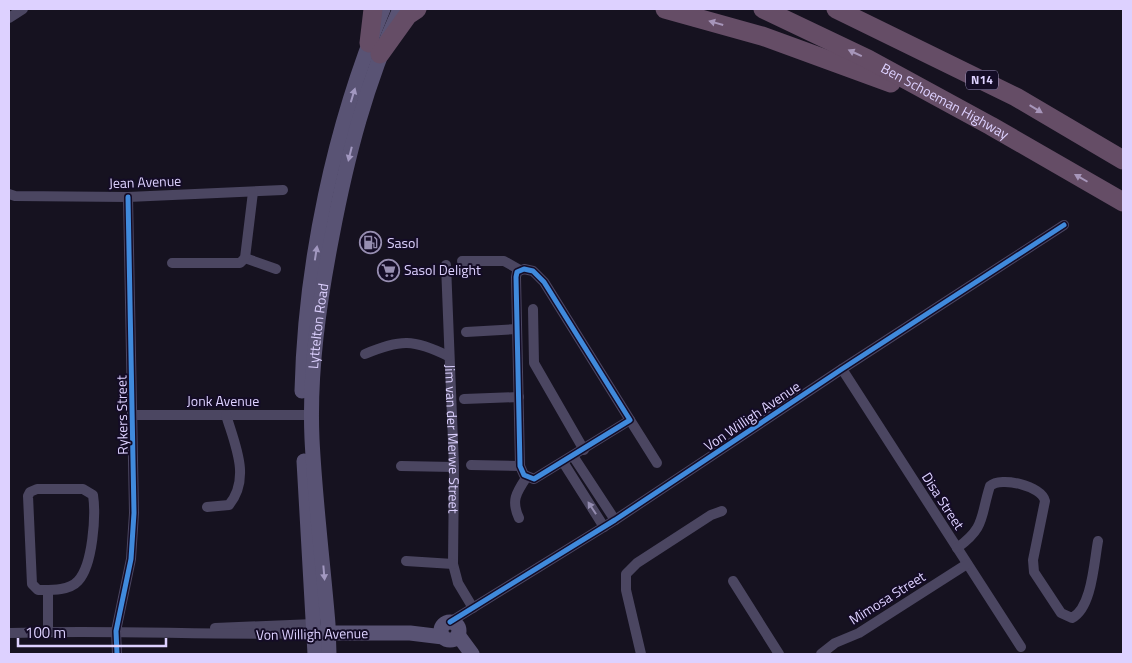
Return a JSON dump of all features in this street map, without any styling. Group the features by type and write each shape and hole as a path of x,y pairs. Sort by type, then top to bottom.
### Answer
{"highway":[{"path":"373,9 374,48"},
{"path":"374,48 408,14 417,9"},
{"path":"665,9 762,36 860,70 991,126"},
{"name":"Ben Schoeman Highway","path":"762,9 868,59 991,126 1123,202"},
{"name":"N14","path":"836,9 1016,97 1123,160"},
{"path":"851,9 1016,97"}],"main road":[{"name":"Lyttelton Road","path":"329,654 322,629 307,415 328,256 383,9"},
{"name":"Lyttelton Road","path":"374,48 400,9"},
{"name":"Lyttelton Road","path":"315,654 322,629"},
{"name":"Von Willigh Avenue","path":"322,629 410,633 450,631"},
{"path":"450,631 467,654"},
{"path":"450,631 472,654"}],"street":[{"path":"9,18 23,9"},
{"name":"Jean Avenue","path":"9,194 15,196 128,197 283,190"},
{"path":"172,263 240,263 245,258 253,192"},
{"name":"Rykers Street","path":"117,654 116,631 131,552 134,415 128,197"},
{"name":"Von Willigh Avenue","path":"450,631 470,610 615,520 842,369 1064,226"},
{"path":"245,258 276,269"},
{"path":"462,261 504,261 520,270 533,271 544,282 657,463"},
{"name":"Jim van der Merwe Street","path":"446,265 448,356 454,467 453,564 458,583 470,610"},
{"path":"520,270 516,278 521,472 526,478 534,479 630,420"},
{"path":"533,309 534,363 584,450"},
{"path":"466,332 517,328"},
{"path":"365,354 386,345 403,342 425,345 448,356"},
{"name":"Disa Street","path":"842,369 1021,647"},
{"path":"464,399 519,398"},
{"name":"Jonk Avenue","path":"134,415 307,415"},
{"path":"207,507 229,505 238,494 240,478 238,454 226,415"},
{"path":"573,456 615,520"},
{"path":"563,462 604,527"},
{"path":"471,465 520,466"},
{"path":"400,466 454,467"},
{"path":"519,518 514,508 515,496 526,478"},
{"path":"957,548 971,538 978,528 990,486 994,483 1005,482 1037,489 1044,496 1045,501 1033,560 1034,572 1061,613 1072,618 1081,610 1088,596 1098,541"},
{"path":"37,489 83,489 93,495 94,504 89,556 85,571 74,585 48,590 38,590 31,580 28,496 32,490 37,489"},
{"path":"641,654 626,590 626,574 638,563 722,511"},
{"path":"406,561 453,564"},
{"name":"Mimosa Street","path":"821,654 835,642 859,633 967,564"},
{"path":"733,582 779,654"},
{"path":"48,590 48,631"},
{"name":"Von Willigh Avenue","path":"9,633 116,631 243,634 322,629"}],"cycle path":[{"path":"117,654 116,631 131,559 134,513 128,197"},
{"path":"450,622 615,520 842,369 1064,225"},
{"path":"524,269 533,271 544,282 630,420 534,479 524,475 520,466 516,277 517,272 524,269"}],"place":[{"name":"Sasol","path":"371,243"},
{"name":"Sasol Delight","path":"388,270"}]}
